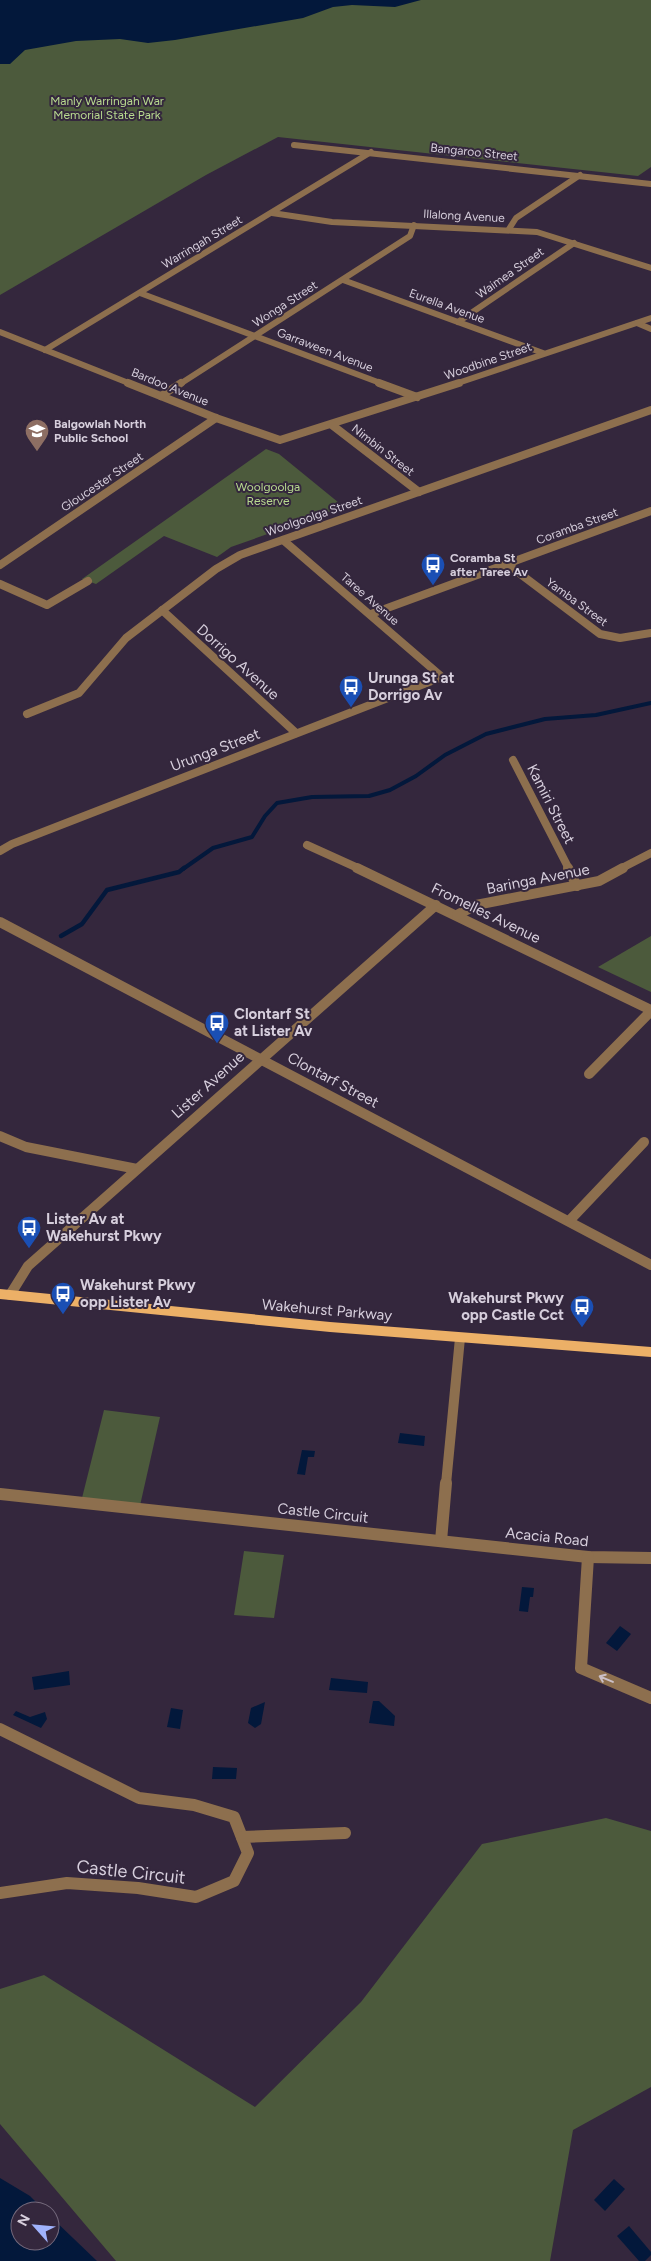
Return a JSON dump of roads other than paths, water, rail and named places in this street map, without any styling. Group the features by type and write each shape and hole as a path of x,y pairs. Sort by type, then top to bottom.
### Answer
{"main road":[{"name":"Wakehurst Parkway","path":"5,1295 460,1338 651,1352"}],"street":[{"name":"Bangaroo Street","path":"294,145 649,182"},
{"name":"Warringah Street","path":"45,350 371,152"},
{"path":"509,230 516,218 580,175"},
{"name":"Illalong Avenue","path":"272,213 332,222 544,233 651,268"},
{"name":"Wonga Street","path":"161,396 410,236 414,225"},
{"name":"Waimea Street","path":"458,322 574,243"},
{"name":"Eurella Avenue","path":"343,280 543,353"},
{"name":"Garraween Avenue","path":"140,293 417,397"},
{"name":"Woodbine Street","path":"332,425 651,318"},
{"path":"637,323 651,328"},
{"name":"Bardoo Avenue","path":"0,332 216,418 280,440 332,425"},
{"name":"Woolgoolga Street","path":"26,714 79,693 126,638 216,569 240,555 651,410"},
{"name":"Gloucester Street","path":"0,565 216,418"},
{"name":"Nimbin Street","path":"332,425 419,492"},
{"name":"Coramba Street","path":"371,614 651,511"},
{"name":"Taree Avenue","path":"283,540 442,677"},
{"name":"Yamba Street","path":"507,564 600,634 610,638 631,638 651,633"},
{"path":"0,584 47,605 88,581"},
{"name":"Dorrigo Avenue","path":"162,610 296,733"},
{"name":"Urunga Street","path":"0,851 21,840 442,677"},
{"name":"Kamiri Street","path":"513,760 577,886"},
{"name":"Fromelles Avenue","path":"307,845 457,915 651,1010"},
{"name":"Baringa Avenue","path":"457,915 476,905 599,881 651,853"},
{"name":"Lister Avenue","path":"5,1295 28,1266 436,905"},
{"name":"Clontarf Street","path":"0,922 570,1220 651,1265"},
{"path":"589,1074 651,1010"},
{"path":"0,1136 26,1147 137,1169"},
{"path":"570,1220 644,1142"},
{"path":"441,1541 460,1338"},
{"name":"Castle Circuit","path":"0,1494 441,1541"},
{"name":"Acacia Road","path":"441,1541 588,1557 651,1558"},
{"path":"588,1557 581,1668 651,1698"},
{"name":"Castle Circuit","path":"0,1729 139,1798 194,1805 234,1817 248,1853 234,1882 196,1897 138,1888 68,1883 0,1893"},
{"path":"242,1837 344,1833"}],"water":[{"path":"0,0 421,0 395,7 352,5 333,7 303,18 175,40 148,43 120,39 76,41 25,50 10,64 0,64"},
{"path":"400,1433 425,1436 424,1446 398,1443"},
{"path":"302,1450 315,1451 314,1457 308,1457 305,1475 297,1474"},
{"path":"522,1587 534,1588 533,1597 530,1597 528,1612 519,1611"},
{"path":"620,1626 631,1634 617,1651 606,1643"},
{"path":"69,1671 70,1685 34,1690 32,1677"},
{"path":"331,1678 368,1682 367,1693 329,1690"},
{"path":"373,1701 379,1701 395,1716 394,1726 369,1723"},
{"path":"265,1702 261,1724 255,1728 248,1723 251,1708"},
{"path":"171,1708 183,1710 180,1729 167,1727"},
{"path":"16,1711 30,1717 45,1712 47,1719 41,1728 13,1715"},
{"path":"213,1767 237,1768 236,1779 212,1779"},
{"path":"0,2178 35,2201 10,2201 10,2251 60,2251 60,2226 97,2261 0,2261"},
{"path":"614,2179 625,2189 605,2211 594,2200"},
{"path":"629,2226 651,2252 651,2255 645,2261 639,2261 617,2236"}],"waterway":[{"path":"183,869 213,848 252,837 265,816 277,803 312,797 369,796 390,790 416,776 445,755 486,734 545,719 596,715 651,703"},
{"path":"61,936 82,924 107,890 179,872 184,868"}],"place":[{"name":"Balgowlah North Public School","path":"37,452"},
{"name":"Coramba St after Taree Av","path":"433,586"},
{"name":"Urunga St at Dorrigo Av","path":"351,708"},
{"name":"Clontarf St at Lister Av","path":"217,1044"},
{"name":"Lister Av at Wakehurst Pkwy","path":"29,1249"},
{"name":"Wakehurst Pkwy opp Lister Av","path":"63,1315"},
{"name":"Wakehurst Pkwy opp Castle Cct","path":"582,1328"}],"park label":[{"name":"Manly Warringah War Memorial State Park","path":"107,108"},
{"name":"Woolgoolga Reserve","path":"268,494"}]}
